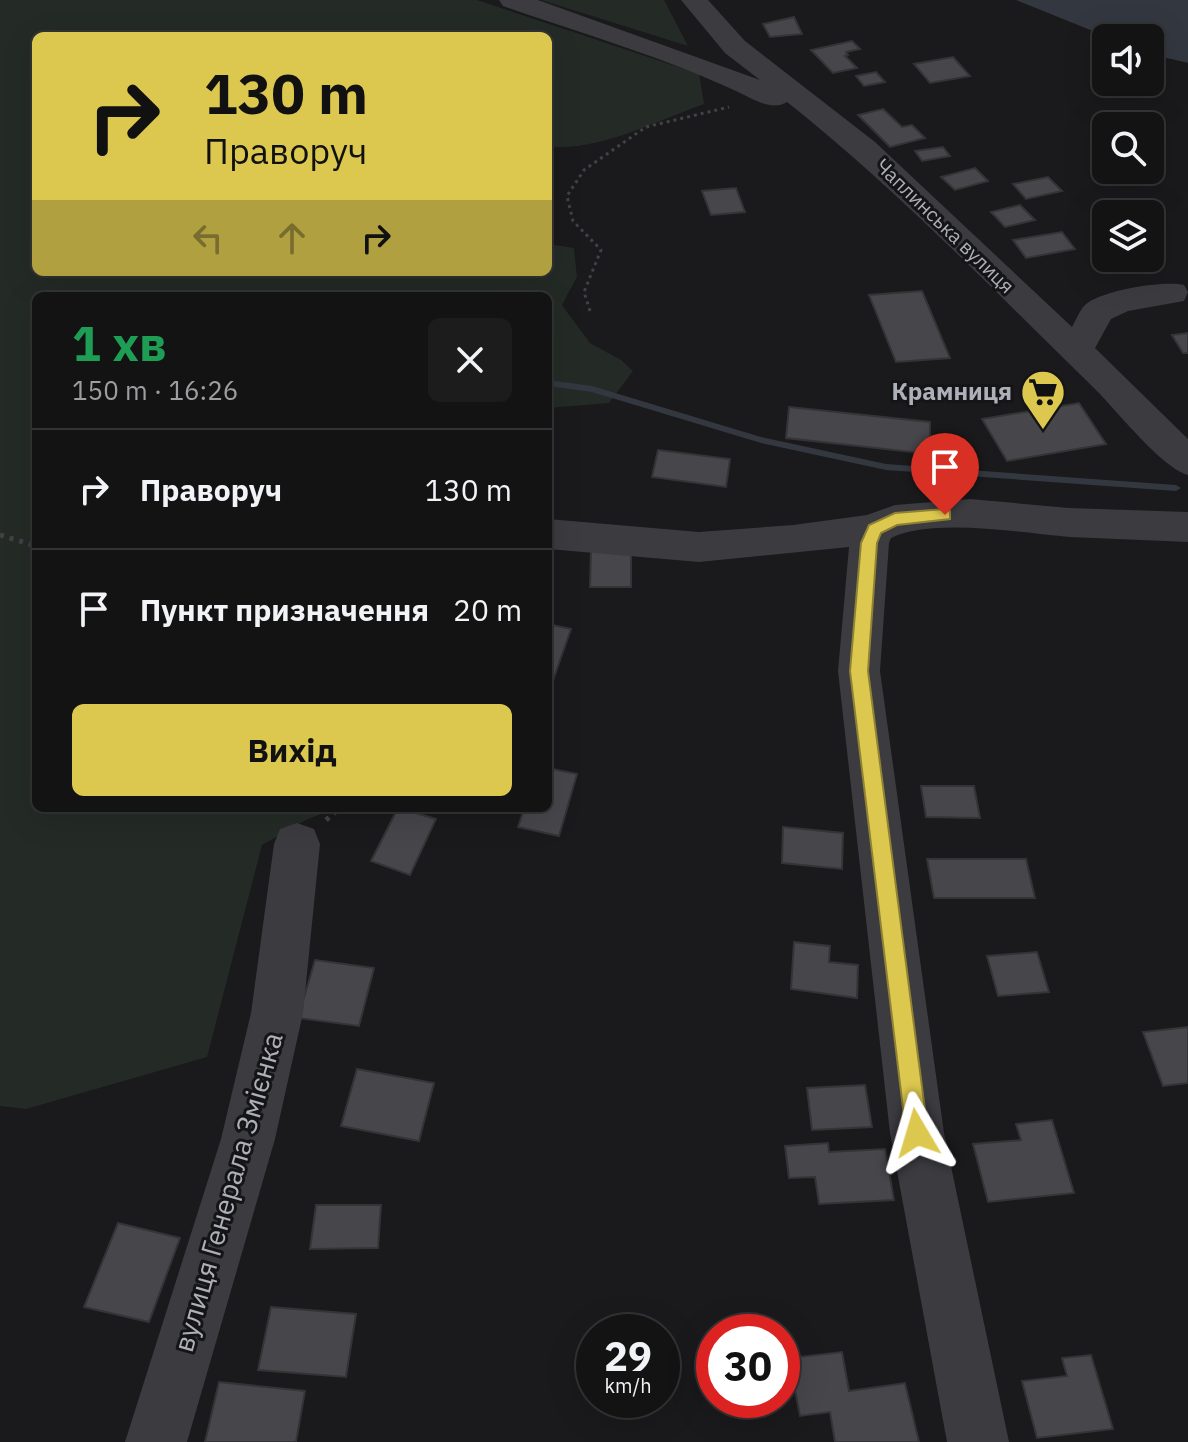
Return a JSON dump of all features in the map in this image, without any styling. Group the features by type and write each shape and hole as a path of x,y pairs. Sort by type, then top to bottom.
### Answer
{"street":[{"path":"512,0 725,75 768,94 864,148"},
{"name":"Чаплинська вулиця","path":"694,0 735,47 864,148 1133,405 1188,462"},
{"path":"1075,352 1098,312 1120,302 1172,293"},
{"path":"552,534 699,547 793,540 874,529 895,519 970,513 1069,522 1188,527"},
{"path":"874,529 869,543 859,671 917,1133 978,1442"},
{"name":"вулиця Генерала Змієнка","path":"156,1442 252,1125 277,1013 297,844"}],"path":[{"path":"590,311 584,292 601,250 573,221 567,196 584,170 646,127 710,113 768,94"},
{"path":"0,535 32,545"}],"shaded area":[{"path":"0,0 477,0 699,74 704,104 608,140 552,147 552,32 32,32 32,276 552,276 552,245 574,248 577,277 562,305 590,343 621,360 633,371 609,403 552,408 552,292 32,292 32,812 326,812 262,845 207,1057 26,1109 0,1106"},
{"path":"541,0 664,0 688,46"},
{"path":"1016,0 1188,0 1188,63 1164,57 1164,24 1092,24 1092,31"}],"building":[{"path":"794,17 802,34 770,37 763,24"},
{"path":"852,41 860,49 846,52 848,55 845,56 857,68 833,73 811,50"},
{"path":"953,57 970,76 930,83 914,64"},
{"path":"876,72 885,82 864,86 856,76"},
{"path":"883,109 902,127 912,125 925,138 890,147 858,115"},
{"path":"943,147 950,156 922,161 915,151"},
{"path":"975,168 988,181 955,190 941,177"},
{"path":"1048,177 1062,191 1026,199 1013,184"},
{"path":"736,188 745,212 711,215 702,191"},
{"path":"1020,205 1035,220 1005,227 991,212"},
{"path":"1062,232 1075,249 1026,258 1013,240"},
{"path":"922,291 950,358 896,362 869,295"},
{"path":"1188,333 1188,353 1183,353 1172,335"},
{"name":"Крамниця","path":"1079,403 1106,444 1007,461 982,419"},
{"path":"789,407 930,422 930,454 786,438"},
{"path":"658,450 730,459 726,487 652,477"},
{"path":"591,550 631,551 631,587 590,587"},
{"path":"552,625 571,629 552,683"},
{"path":"552,769 577,774 559,836 518,827 523,812 552,812"},
{"path":"921,786 974,786 980,818 926,817"},
{"path":"396,812 412,812 436,819 410,875 371,861"},
{"path":"783,827 843,833 842,869 782,863"},
{"path":"927,859 1026,859 1035,898 934,898"},
{"path":"794,942 830,946 829,962 858,965 857,998 791,989"},
{"path":"1037,952 1049,992 998,996 987,956"},
{"path":"315,960 374,968 359,1026 298,1018"},
{"path":"1188,1027 1188,1083 1163,1086 1143,1032"},
{"path":"357,1069 434,1083 419,1141 341,1126"},
{"path":"865,1085 872,1127 812,1130 807,1088"},
{"path":"1052,1120 1074,1193 988,1202 973,1144 1021,1140 1016,1124"},
{"path":"828,1143 829,1152 885,1149 894,1200 819,1204 815,1177 789,1178 785,1146"},
{"path":"316,1205 381,1205 378,1248 310,1249"},
{"path":"118,1223 180,1238 149,1322 84,1307"},
{"path":"271,1307 356,1314 346,1377 258,1370"},
{"path":"842,1352 849,1391 905,1383 919,1442 835,1442 830,1412 800,1416 800,1357"},
{"path":"1091,1355 1113,1429 1037,1438 1022,1381 1067,1376 1062,1358"},
{"path":"219,1382 305,1391 296,1442 205,1442"}],"waterway":[{"path":"552,384 592,389 761,440 886,467 1176,488"}],"place":[{"name":"Крамниця","path":"1043,431"}],"route":[{"path":"917,1133 859,671 869,543 874,529 895,519 945,515"}]}
